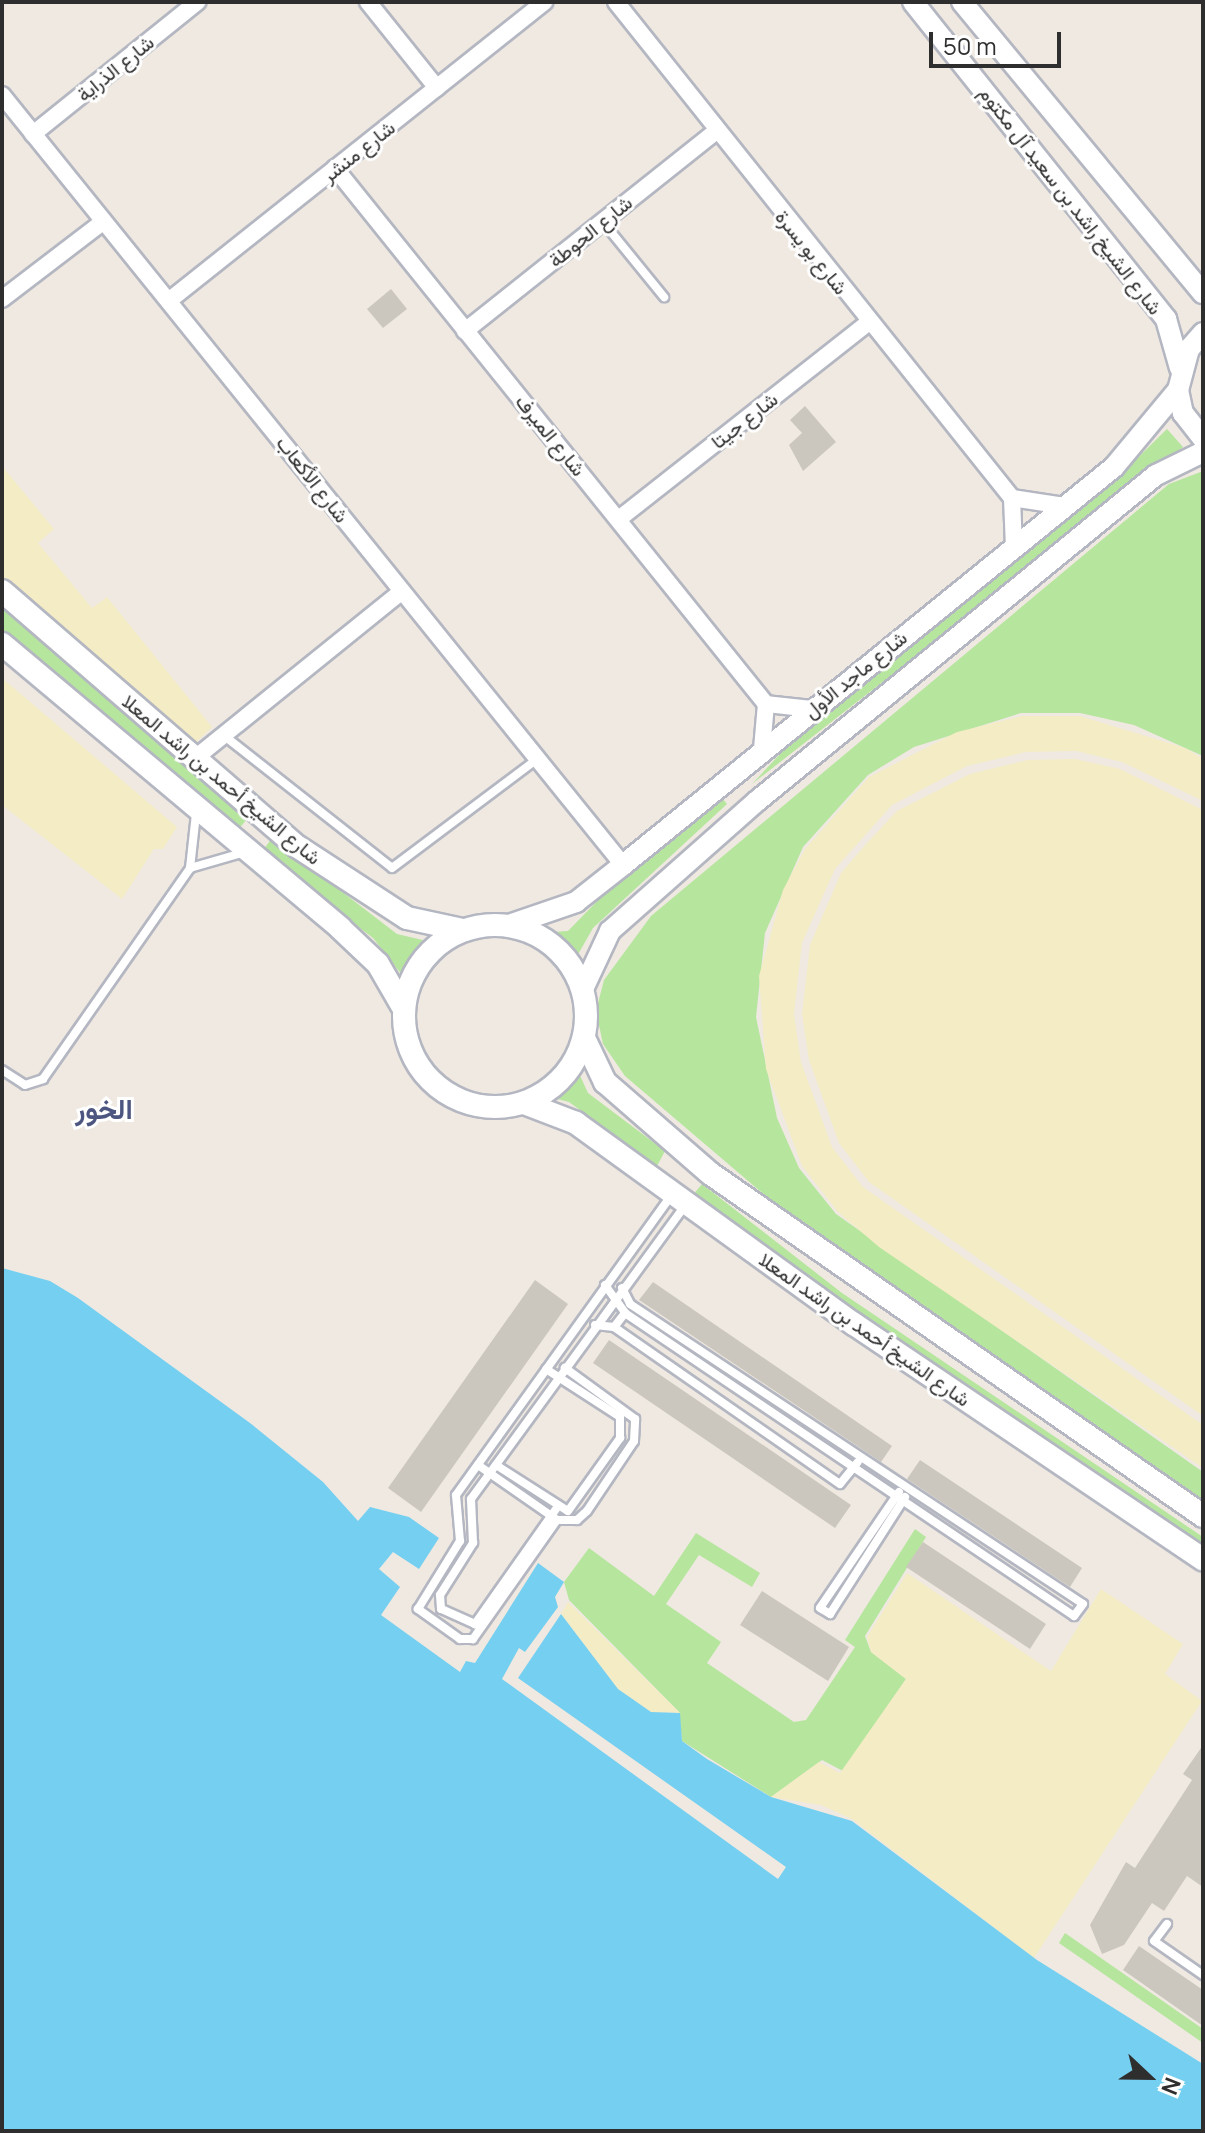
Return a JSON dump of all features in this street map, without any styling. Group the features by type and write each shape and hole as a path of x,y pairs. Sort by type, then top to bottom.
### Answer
{"main road":[{"name":"شارع الشيخ أحمد بن راشد المعلا","path":"2,591 194,759 363,893 407,918 463,930"},
{"name":"شارع الشيخ أحمد بن راشد المعلا","path":"2,644 378,964 404,1009"},
{"path":"509,925 541,936 567,959 583,989 584,1038 561,1078 524,1103 465,1103 439,1089 412,1053 404,1009 419,967 433,948 463,930 509,925"},
{"name":"شارع الشيخ أحمد بن راشد المعلا","path":"584,1038 605,1082 701,1166 875,1294 1203,1516"},
{"name":"شارع الشيخ أحمد بن راشد المعلا","path":"524,1103 576,1123 1203,1559"}],"street":[{"name":"شارع الذراية","path":"33,134 197,2"},
{"path":"368,2 437,88"},
{"name":"شارع منشر","path":"171,299 544,2"},
{"name":"شارع بو يسرة","path":"616,2 715,132 1012,498"},
{"name":"شارع الشيخ راشد بن سعيد آل مكتوم","path":"913,2 1166,319 1180,368"},
{"name":"شارع الشيخ راشد بن سعيد آل مكتوم","path":"962,2 1203,293"},
{"name":"شارع الأكعاب","path":"2,95 171,299 623,865"},
{"name":"شارع الحوطة","path":"465,331 715,132"},
{"name":"شارع الميرف","path":"335,168 620,518 766,704"},
{"path":"2,299 104,221"},
{"name":"شارع جيتا","path":"620,518 869,322"},
{"path":"1203,333 1180,368 1178,390 1183,413 1203,439"},
{"name":"شارع ماجد الأول","path":"509,925 576,902 623,865 1138,443 1178,390"},
{"name":"شارع ماجد الأول","path":"583,989 610,931 757,801 1156,475 1203,452"},
{"path":"1014,547 1012,498 1064,506"},
{"path":"194,759 402,591"},
{"path":"762,749 766,704 811,709"}],"lane":[{"path":"603,222 664,297"},
{"path":"222,734 392,868 537,759"},
{"path":"2,1070 25,1085 43,1079 190,868 196,810"},
{"path":"190,868 248,853"},
{"path":"554,1515 473,1639 460,1639 423,1615 418,1605 460,1541 453,1501 605,1285 680,1197"},
{"path":"546,1369 559,1377 620,1417 623,1431 571,1509 554,1515 475,1624 441,1609 440,1595 473,1543 467,1506 559,1377 614,1298 622,1288 680,1197"},
{"path":"605,1285 625,1313 855,1466 904,1494 1083,1604 1074,1616 904,1494 899,1482 630,1304 622,1288"},
{"path":"614,1327 625,1313"},
{"path":"595,1325 614,1327 840,1484 862,1458"},
{"path":"478,1465 554,1515 577,1520 587,1511 636,1430 629,1410 565,1368"},
{"path":"496,1465 554,1515"},
{"path":"904,1494 830,1614 820,1608 904,1494"},
{"path":"1167,1924 1154,1941 1203,1975"}],"green space":[{"path":"1167,429 1183,447 752,784 808,724 1110,485"},
{"path":"1203,471 1203,756 1134,725 1080,713 1021,713 914,747 868,775 803,847 765,933 756,1017 777,1118 799,1168 836,1214 1203,1472 1203,1508 877,1291 625,1076 603,1044 596,1011 604,980 651,916 1169,484"},
{"path":"2,608 247,819 238,830 2,630"},
{"path":"718,793 727,804 593,928 576,958 553,932 568,931 648,849"},
{"path":"272,838 397,934 427,941 402,975 373,938 261,853"},
{"path":"577,1069 588,1093 665,1151 657,1166 569,1102 550,1097"},
{"path":"702,1184 842,1293 1203,1537 1203,1556 1042,1449 692,1196"},
{"path":"915,1529 926,1537 865,1636 871,1652 906,1679 843,1771 822,1760 771,1797 682,1741 679,1712 569,1600 564,1582 589,1548 654,1596 696,1533 760,1573 752,1587 699,1555 666,1604 721,1642 707,1663 794,1722 806,1720 855,1647 845,1640"},
{"path":"1065,1933 1203,2029 1203,2043 1059,1943"}],"sand":[{"path":"2,466 54,529 38,543 92,608 107,597 212,727 194,744 2,580"},
{"path":"2,678 177,827 163,849 154,849 122,899 2,805"},
{"path":"1022,716 1080,716 1185,748 1203,759 1203,801 1122,762 1076,751 1026,752 967,766 892,805 835,869 802,943 794,1014 801,1062 832,1147 863,1187 1203,1425 1203,1468 879,1247 838,1212 802,1166 766,1069 759,976 783,890 805,849 869,777 957,732"},
{"path":"1075,759 1120,769 1203,810 1203,1416 869,1182 839,1143 809,1060 802,1014 810,945 841,873 867,843 897,811 970,774 1027,760"},
{"path":"907,1573 1051,1671 1101,1589 1183,1644 1165,1674 1202,1701 1034,1958 852,1819 821,1805 771,1797 819,1762 840,1773 906,1679 871,1652 867,1637"},
{"path":"568,1602 680,1713 651,1712 618,1689 561,1614"}],"water":[{"path":"2,1268 50,1281 78,1298 250,1423 323,1482 358,1521 370,1507 409,1517 439,1538 419,1569 393,1552 379,1569 400,1587 381,1615 460,1672 466,1661 475,1663 538,1563 564,1582 555,1597 558,1607 525,1652 519,1648 502,1679 778,1879 786,1867 518,1678 561,1614 618,1689 651,1712 680,1713 682,1741 707,1759 771,1797 852,1821 1037,1960 1203,2064 1203,2131 2,2131"}],"building":[{"path":"391,289 407,309 383,328 367,309"},
{"path":"805,406 836,442 803,471 789,445 802,433 790,420"},
{"path":"535,1280 568,1304 421,1512 388,1488"},
{"path":"653,1282 892,1446 881,1462 639,1300"},
{"path":"609,1340 851,1505 835,1528 593,1363"},
{"path":"920,1460 1082,1568 1070,1587 907,1479"},
{"path":"923,1542 1046,1624 1030,1649 906,1567"},
{"path":"762,1591 849,1647 828,1681 740,1625"},
{"path":"1203,1745 1203,1887 1187,1876 1164,1911 1152,1903 1124,1945 1102,1954 1090,1925 1126,1862 1135,1868 1192,1780 1183,1774"},
{"path":"1139,1946 1203,1990 1203,2026 1123,1970"}],"district":[{"name":"الخور","path":"104,1108"}]}
